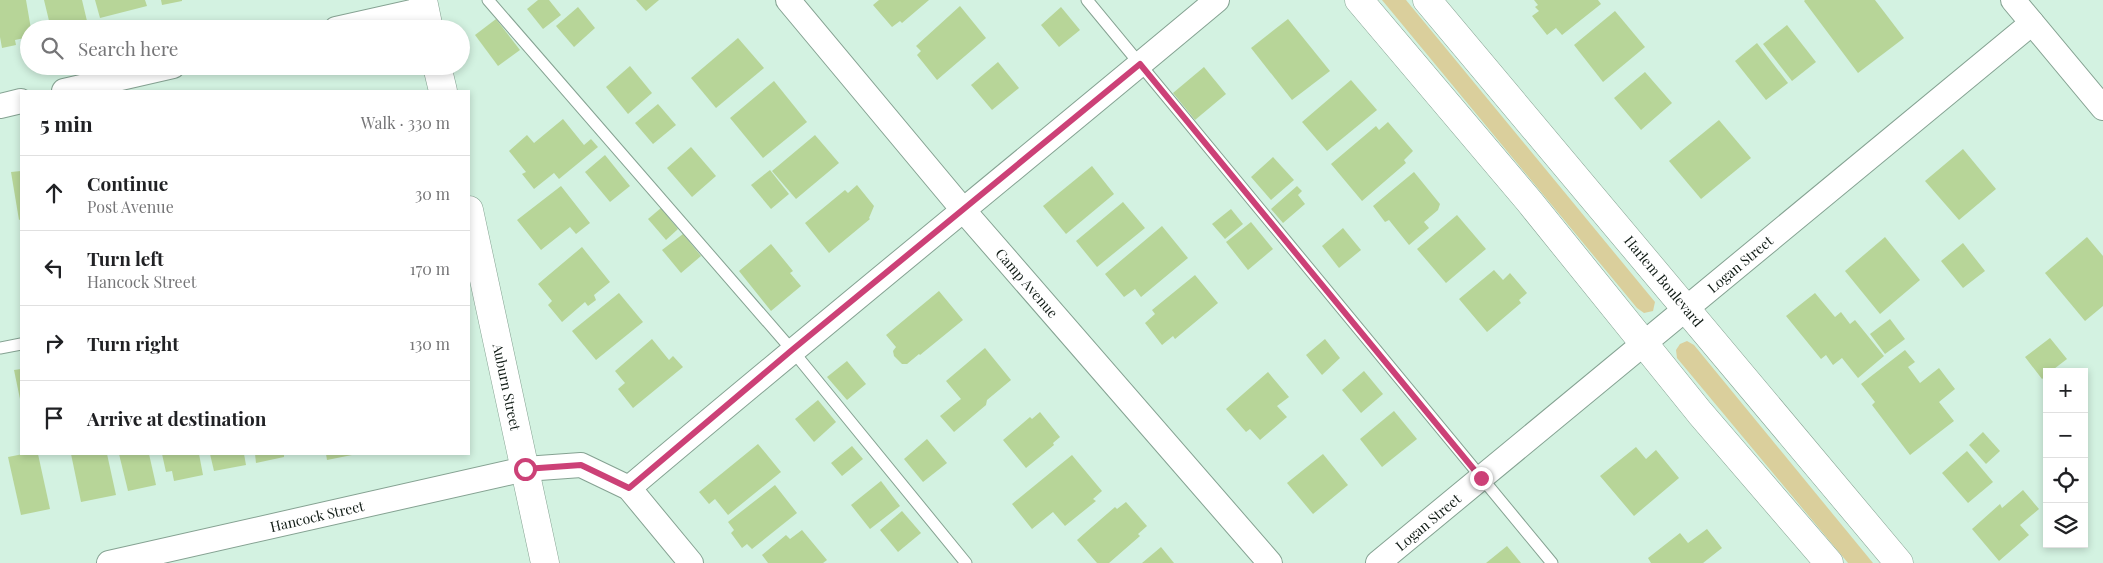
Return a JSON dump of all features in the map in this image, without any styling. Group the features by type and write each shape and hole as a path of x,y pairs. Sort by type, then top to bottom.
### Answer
{"street":[{"name":"Camp Avenue","path":"788,0 964,210 1270,563"},
{"path":"692,563 629,488 792,350 1217,0"},
{"path":"1359,0 1529,201 1643,344 1829,563"},
{"name":"Harlem Boulevard","path":"1427,0 1899,563"},
{"path":"2013,0 2103,108"},
{"path":"384,20 426,12"},
{"name":"Logan Street","path":"1378,563 2032,23"},
{"path":"68,90 134,75"},
{"path":"439,75 443,90"},
{"path":"0,106 20,101"},
{"name":"Auburn Street","path":"470,221 472,243 545,563"},
{"name":"Hancock Street","path":"109,563 525,469 581,465 629,488"}],"lane":[{"path":"488,0 792,350 966,563"},
{"path":"1087,0 1552,563"},
{"path":"0,348 20,344"}],"shaded area":[{"path":"1382,0 1406,0 1655,302 1653,311 1644,313 1637,308"},
{"path":"1687,341 1694,345 1873,563 1848,563 1677,358 1676,350 1680,344"}],"building":[{"path":"0,0 26,0 29,20 20,20 20,39 15,40 16,45 2,48 0,37"},
{"path":"44,0 82,0 87,20 49,20"},
{"path":"95,0 145,0 147,6 100,18"},
{"path":"161,0 182,0 182,1 162,5"},
{"path":"538,0 549,0 561,15 543,29 527,9"},
{"path":"636,0 659,0 646,11"},
{"path":"879,0 929,0 902,23 900,21 892,27 873,5"},
{"path":"1534,0 1598,0 1601,4 1562,35 1556,28 1547,35 1532,16 1539,11 1535,7 1538,5"},
{"path":"1805,0 1875,0 1904,38 1858,73"},
{"path":"960,6 986,38 937,80 917,55 921,51 916,46"},
{"path":"578,7 595,28 574,47 556,26"},
{"path":"1061,7 1080,30 1059,47 1041,25"},
{"path":"1615,11 1645,47 1603,82 1574,45"},
{"path":"496,19 520,50 498,66 475,35"},
{"path":"1288,19 1330,71 1292,100 1251,48"},
{"path":"1787,25 1816,62 1792,81 1763,44"},
{"path":"738,38 764,68 716,108 691,78"},
{"path":"1757,43 1788,83 1766,100 1735,61"},
{"path":"998,62 1019,88 992,110 971,85"},
{"path":"630,66 652,93 628,114 606,87"},
{"path":"1204,67 1226,94 1195,120 1173,93"},
{"path":"1645,72 1672,103 1641,130 1614,98"},
{"path":"1351,80 1377,110 1327,151 1302,122"},
{"path":"774,81 807,122 763,158 730,118"},
{"path":"658,104 676,125 653,144 635,123"},
{"path":"563,119 584,145 591,139 598,147 559,179 554,173 534,189 522,174 526,172 509,151 527,135 534,143"},
{"path":"1719,120 1751,158 1701,199 1669,161"},
{"path":"1388,122 1413,151 1404,160 1406,163 1362,201 1331,164 1376,126 1379,130"},
{"path":"815,135 839,163 796,199 772,171"},
{"path":"691,147 716,176 692,197 667,168"},
{"path":"1963,149 1996,189 1959,220 1925,181"},
{"path":"605,155 630,186 610,202 585,172"},
{"path":"1273,157 1294,180 1271,200 1251,177"},
{"path":"1092,166 1114,194 1066,234 1043,206"},
{"path":"770,170 789,194 771,209 751,185"},
{"path":"20,171 19,220 11,172"},
{"path":"1414,172 1440,204 1438,210 1424,222 1429,228 1409,245 1389,220 1385,222 1373,206"},
{"path":"857,185 874,206 870,219 829,253 805,223 845,190 848,193"},
{"path":"561,186 590,223 576,234 570,227 541,250 517,220"},
{"path":"1297,186 1302,191 1298,195 1305,204 1283,223 1271,209"},
{"path":"1123,202 1145,228 1097,267 1076,241"},
{"path":"661,208 678,229 666,240 648,219"},
{"path":"1231,209 1243,224 1225,239 1212,224"},
{"path":"1457,215 1486,249 1446,283 1417,249"},
{"path":"1251,222 1273,249 1248,270 1226,242"},
{"path":"1162,226 1188,258 1141,297 1135,289 1124,297 1105,274"},
{"path":"1343,228 1361,250 1339,268 1322,246"},
{"path":"683,234 701,256 681,273 662,250"},
{"path":"1885,237 1920,280 1880,314 1845,271"},
{"path":"2087,237 2103,256 2103,306 2085,321 2045,273"},
{"path":"1963,243 1985,271 1963,288 1941,261"},
{"path":"771,244 793,271 790,273 801,286 771,311 739,271"},
{"path":"582,247 610,282 594,295 596,300 588,306 585,302 562,322 548,305 552,301 538,284"},
{"path":"1494,270 1503,280 1510,273 1527,293 1519,300 1521,303 1487,332 1459,299"},
{"path":"1195,275 1218,303 1175,339 1173,336 1162,345 1145,323 1155,314 1152,310"},
{"path":"939,291 963,320 920,355 907,364 902,364 894,356 893,351 896,347 886,335"},
{"path":"619,293 643,322 596,360 572,331"},
{"path":"1815,293 1835,317 1841,312 1850,324 1855,320 1884,356 1858,378 1842,358 1833,365 1826,355 1821,359 1786,316"},
{"path":"1890,319 1905,339 1885,354 1870,334"},
{"path":"2050,338 2067,359 2055,368 2043,368 2042,379 2025,357"},
{"path":"652,339 669,360 673,356 683,367 633,408 618,389 625,383 615,371"},
{"path":"1325,339 1340,358 1322,375 1306,355"},
{"path":"985,348 1011,380 987,400 986,405 954,432 940,416 961,399 946,381"},
{"path":"1905,350 1915,362 1908,367 1920,383 1939,368 1955,389 1939,402 1954,421 1910,455 1872,405 1875,402 1861,384"},
{"path":"847,361 866,384 847,400 827,377"},
{"path":"20,369 20,399 14,370"},
{"path":"1364,371 1383,394 1361,413 1342,390"},
{"path":"1268,372 1289,397 1277,406 1287,417 1260,440 1250,429 1246,432 1226,409"},
{"path":"818,400 836,422 814,442 795,419"},
{"path":"1394,411 1417,439 1382,467 1360,439"},
{"path":"1040,412 1060,437 1053,443 1054,445 1026,468 1003,440 1030,417 1032,419"},
{"path":"1983,432 2000,451 1986,464 1969,445"},
{"path":"927,439 947,463 923,482 904,459"},
{"path":"758,444 781,472 728,515 715,499 709,504 699,492"},
{"path":"852,446 863,459 842,476 831,463"},
{"path":"1636,447 1646,459 1656,450 1679,478 1634,516 1600,476"},
{"path":"1967,451 1993,482 1968,503 1942,473"},
{"path":"1323,454 1348,485 1313,514 1287,483"},
{"path":"20,455 38,455 50,509 21,515 8,457"},
{"path":"71,455 107,455 116,495 81,502"},
{"path":"119,455 149,455 156,485 128,491"},
{"path":"162,455 199,455 203,475 174,481 172,471 166,472"},
{"path":"210,455 244,455 246,465 214,471"},
{"path":"255,455 284,455 284,457 256,463"},
{"path":"326,455 352,455 327,460"},
{"path":"1072,455 1102,491 1093,499 1096,501 1065,526 1053,512 1032,529 1012,504"},
{"path":"881,481 900,506 870,529 851,505"},
{"path":"775,485 797,513 752,549 747,544 742,548 731,533 734,530 728,522"},
{"path":"2023,490 2039,509 2020,525 2029,535 1999,561 1972,529 2000,504 2002,508"},
{"path":"1126,502 1147,526 1138,534 1140,536 1109,563 1097,563 1077,540 1115,507 1117,509"},
{"path":"902,511 921,533 898,552 880,530"},
{"path":"1707,529 1722,548 1703,563 1651,563 1648,558 1680,533 1688,543"},
{"path":"802,530 827,560 823,563 768,563 762,555 786,535 790,539"},
{"path":"1507,546 1521,563 1486,563"},
{"path":"1161,547 1174,563 1142,563"}],"route":[{"path":"525,469 581,465 629,488 792,350 1140,64 1481,478"}]}
